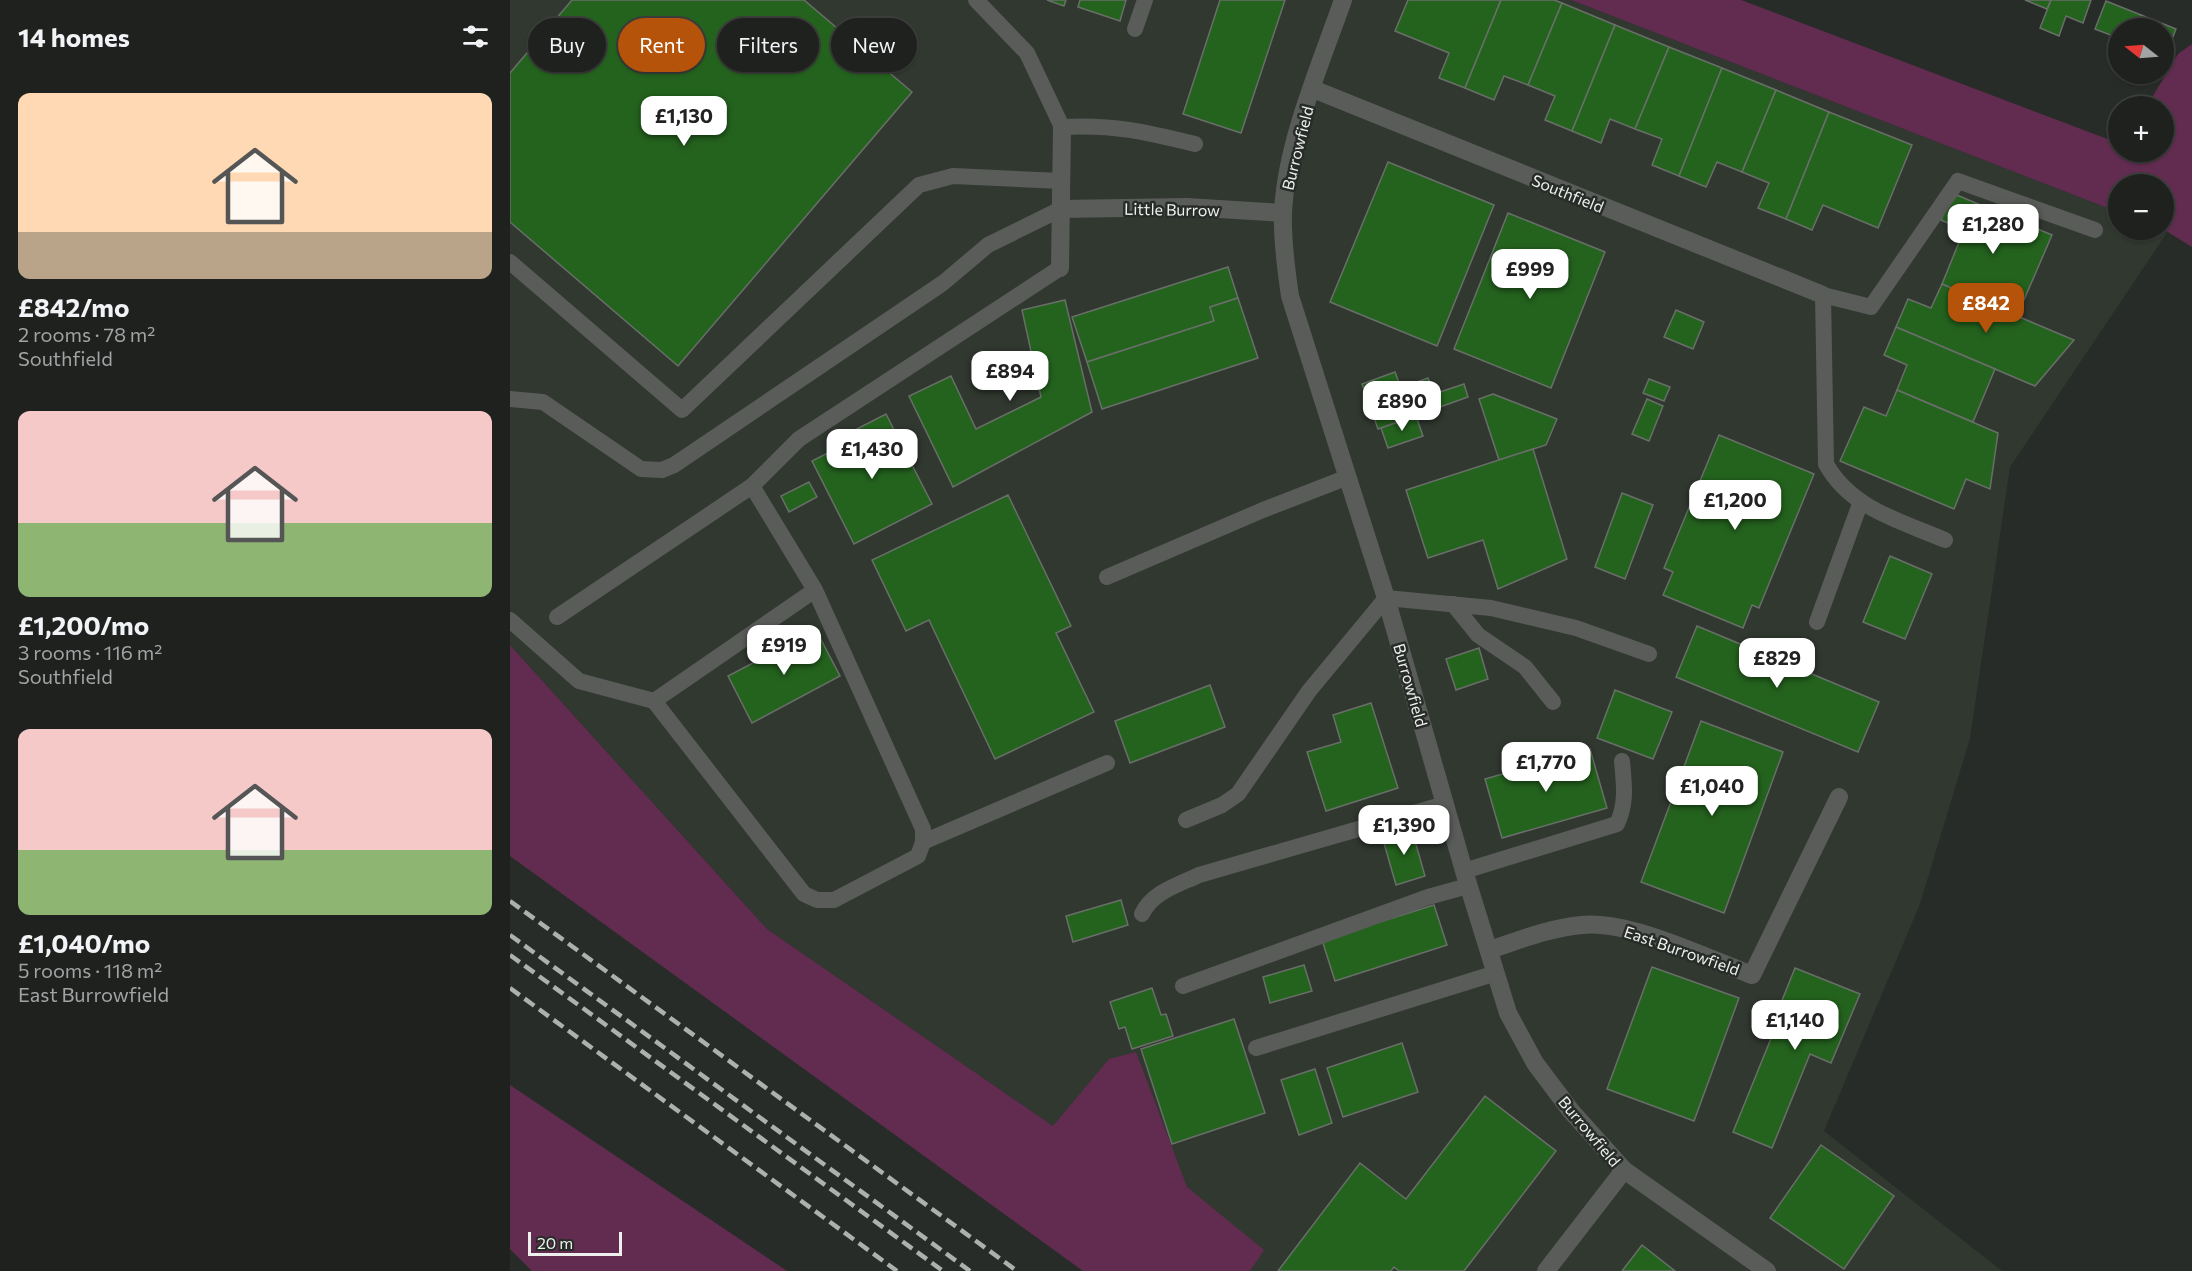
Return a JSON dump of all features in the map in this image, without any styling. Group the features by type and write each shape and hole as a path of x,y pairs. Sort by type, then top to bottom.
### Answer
{"street":[{"name":"Burrowfield","path":"1343,0 1312,89 1289,170 1283,213 1285,261 1290,296 1386,598 1466,878 1508,1013 1535,1063 1571,1111 1624,1170 1767,1271"},
{"name":"Southfield","path":"1312,89 1823,295"},
{"path":"1060,268 1062,127"},
{"name":"Little Burrow","path":"1061,209 1187,207 1283,213"},
{"name":"East Burrowfield","path":"1489,950 1553,929 1584,924 1611,926 1752,975 1839,797"},
{"path":"1546,1271 1624,1170"}],"lane":[{"path":"976,0 1027,53 1062,127 1101,125 1131,129 1195,144"},
{"path":"1135,29 1145,0"},
{"path":"510,262 682,410 919,185 953,176 1061,181"},
{"path":"1945,540 1860,504 1835,481 1826,464 1823,295 1871,307 1958,181 2095,230"},
{"path":"510,399 543,402 641,469 662,470 674,465 943,283 988,245 1061,209"},
{"path":"557,616 752,486 799,440 1060,268"},
{"path":"1107,577 1263,510 1348,477"},
{"path":"510,620 579,681 654,701 804,894 817,900 834,900 918,856 923,842 923,829 814,590 752,486"},
{"path":"1817,622 1860,504"},
{"path":"654,701 814,590"},
{"path":"1186,820 1221,806 1238,794 1309,691 1386,598 1491,608 1576,628 1649,654"},
{"path":"1453,604 1478,635 1525,667 1553,702"},
{"path":"1183,986 1428,897 1466,878 1617,824 1623,811 1625,794 1622,761"},
{"path":"923,842 1107,763"},
{"path":"1142,914 1146,905 1162,891 1199,875 1445,804"},
{"path":"1256,1048 1496,974"}],"shaded area":[{"path":"510,0 1571,0 2108,208 2108,240 2162,240 2010,467 1970,738 1920,904 1824,1131 2002,1271 1237,1271 1053,1126 767,929 510,645"},
{"path":"1571,0 1741,0 2108,139 2108,162 2174,162 2174,96 2153,96 2160,84 2174,84 2174,61 2178,54 2192,44 2192,247 2174,236 2174,174 2108,174 2108,208"},
{"path":"510,645 767,929 1053,1126 1109,1059 1136,1052 1187,1187 1264,1250 1250,1271 1083,1271 510,856"},
{"path":"510,1085 787,1271 532,1271 510,1249"}],"building":[{"path":"572,0 804,0 831,23 831,72 889,72 912,92 678,366 510,222 510,73 528,52 528,72 606,72 606,18 557,18"},
{"path":"1047,0 1066,0 1064,6"},
{"path":"1080,0 1126,0 1120,21 1078,7"},
{"path":"1220,0 1285,0 1241,133 1183,114"},
{"path":"1408,0 1501,0 1465,88 1439,78 1449,53 1395,31"},
{"path":"1501,0 1554,0 1562,3 1528,85 1504,76 1494,100 1465,88"},
{"path":"2025,0 2051,0 2047,9"},
{"path":"2051,0 2091,0 2083,23 2066,16 2059,36 2040,28"},
{"path":"2106,1 2141,15 2140,18 2108,18 2108,34 2095,29"},
{"path":"1562,3 1615,25 1572,131 1545,120 1555,96 1528,85"},
{"path":"1615,25 1669,47 1635,129 1610,119 1601,143 1572,131"},
{"path":"1669,47 1722,68 1679,176 1652,165 1662,139 1635,129"},
{"path":"1722,68 1776,90 1742,172 1717,162 1706,187 1679,176"},
{"path":"1776,90 1829,112 1786,219 1758,208 1769,183 1742,172"},
{"path":"1829,112 1912,145 1878,228 1823,205 1812,230 1786,219"},
{"path":"1388,162 1494,205 1437,346 1330,302"},
{"path":"1952,193 2052,235 2017,316 1942,284 1964,230 1941,220"},
{"path":"1508,213 1605,252 1551,388 1454,349"},
{"path":"1228,267 1238,298 1210,307 1214,321 1087,362 1072,317"},
{"path":"1942,284 2074,340 2035,386 1896,327 1908,299 1931,308"},
{"path":"1238,298 1258,358 1102,409 1087,362 1214,321 1210,307"},
{"path":"1065,300 1092,412 953,487 909,396 951,376 976,429 1041,397 1022,310"},
{"path":"1676,310 1704,322 1693,349 1664,337"},
{"path":"1896,327 1995,369 1973,422 1897,390 1907,365 1884,355"},
{"path":"1395,372 1401,388 1428,378 1434,394 1464,384 1468,397 1378,429 1362,384"},
{"path":"1649,379 1670,387 1664,401 1643,393"},
{"path":"1897,390 1998,433 1990,489 1966,479 1954,509 1840,461 1864,407 1886,416"},
{"path":"1493,394 1557,419 1546,445 1499,460 1479,399"},
{"path":"1647,399 1663,406 1649,441 1632,434"},
{"path":"886,414 932,504 854,544 812,461 851,441 847,434"},
{"path":"1416,416 1423,436 1388,448 1381,428"},
{"path":"1719,435 1814,474 1759,608 1752,605 1743,628 1663,595 1673,572 1664,568"},
{"path":"1533,449 1567,559 1498,589 1483,540 1428,558 1406,490"},
{"path":"809,482 817,497 789,512 781,496"},
{"path":"1622,493 1653,505 1625,579 1595,567"},
{"path":"1008,495 1071,626 1056,633 1094,712 995,759 929,620 906,631 872,560"},
{"path":"1890,556 1932,574 1905,639 1863,622"},
{"path":"1697,626 1879,702 1858,752 1676,677"},
{"path":"816,630 840,676 752,723 728,676"},
{"path":"1479,648 1488,679 1456,690 1446,659"},
{"path":"1210,685 1225,727 1130,763 1115,721"},
{"path":"1615,690 1672,712 1653,759 1597,738"},
{"path":"1371,703 1398,788 1326,811 1307,752 1341,742 1333,715"},
{"path":"1701,721 1783,752 1724,913 1641,882"},
{"path":"1590,749 1607,808 1502,838 1485,779"},
{"path":"1411,827 1425,876 1396,885 1382,836"},
{"path":"1121,900 1128,925 1073,942 1066,916"},
{"path":"1434,905 1447,945 1335,981 1322,940"},
{"path":"1304,965 1312,991 1270,1003 1263,977"},
{"path":"1652,967 1739,998 1694,1121 1607,1089"},
{"path":"1795,968 1860,994 1831,1063 1810,1054 1772,1148 1733,1132 1785,1004 1781,1003"},
{"path":"1152,988 1161,1015 1166,1014 1173,1036 1132,1049 1125,1027 1119,1029 1110,1002"},
{"path":"1234,1019 1265,1113 1172,1144 1141,1049"},
{"path":"1402,1043 1418,1092 1343,1117 1327,1068"},
{"path":"1315,1069 1332,1123 1299,1135 1281,1080"},
{"path":"1485,1096 1556,1151 1464,1271 1399,1271 1394,1267 1391,1271 1278,1271 1360,1163 1406,1199"},
{"path":"1821,1145 1894,1196 1844,1269 1770,1218"},
{"path":"1642,1245 1675,1271 1622,1271"}],"railway":[{"path":"510,901 1017,1271"},
{"path":"510,935 970,1271"},
{"path":"510,955 943,1271"},
{"path":"510,988 897,1271"}]}
